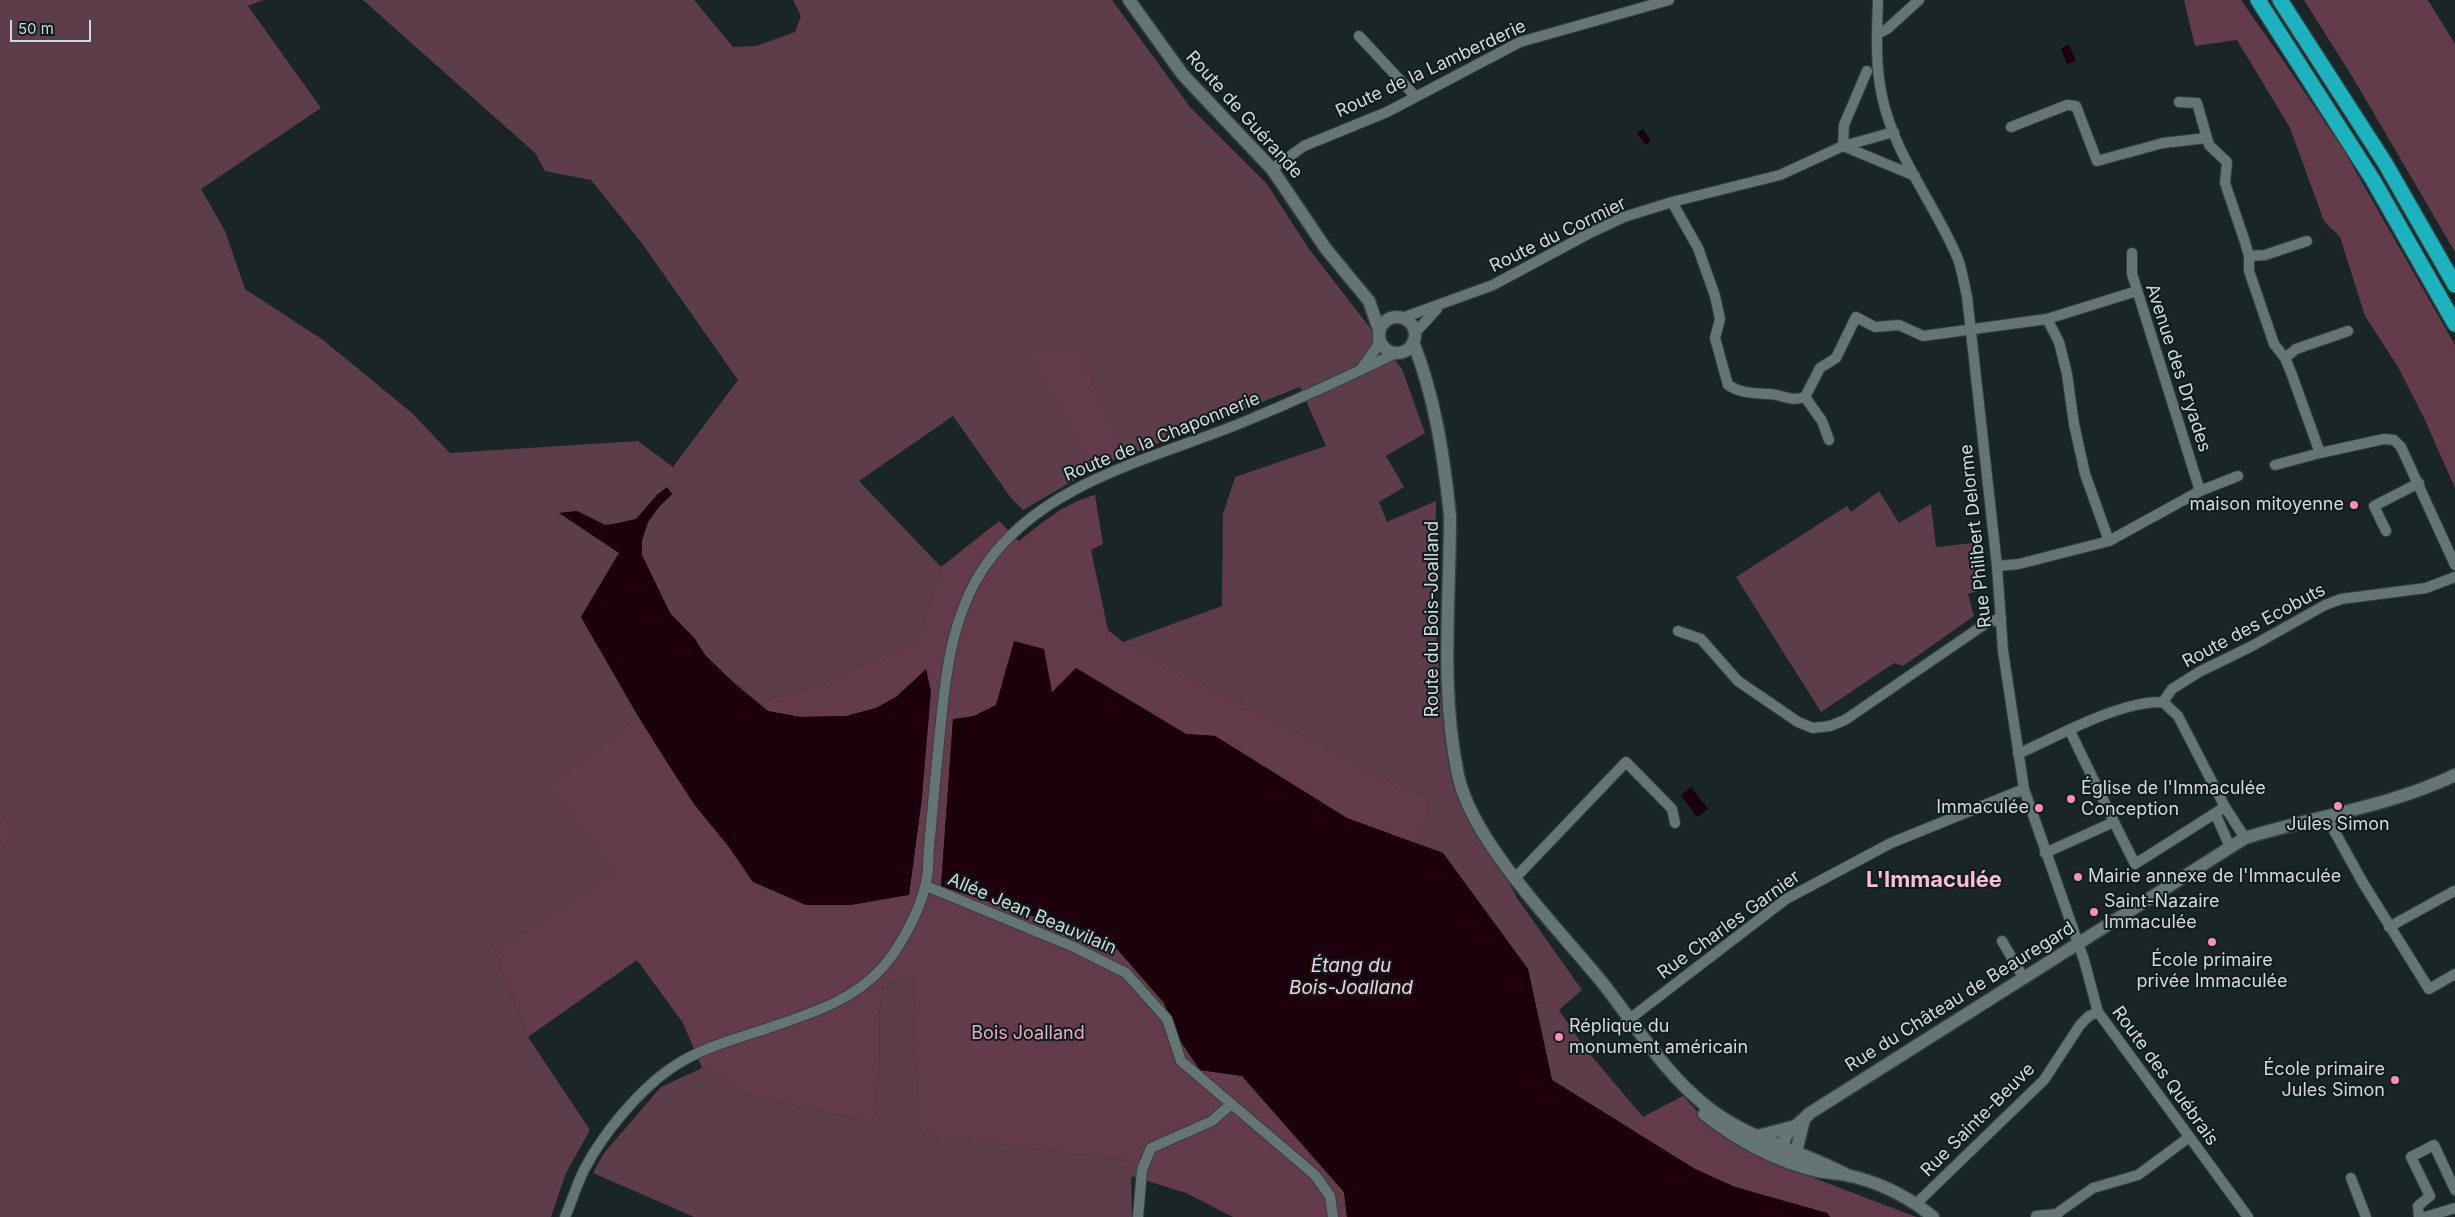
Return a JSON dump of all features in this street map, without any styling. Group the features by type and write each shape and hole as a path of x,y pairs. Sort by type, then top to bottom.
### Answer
{"highway":[{"path":"2258,0 2373,180 2455,324"},
{"path":"2280,0 2385,163 2455,285"}],"street":[{"name":"Route de Guérande","path":"1129,0 1183,74 1272,169 1326,249 1369,301 1398,318"},
{"name":"Route de la Lamberderie","path":"1272,169 1304,146 1387,112 1520,42 1669,0"},
{"name":"Rue Philibert Delorme","path":"1878,0 1877,61 1882,97 1894,132 1958,260 1967,296 1997,566 2003,651 2024,789 2078,943"},
{"path":"1877,34 1886,29 1919,0"},
{"path":"1359,36 1416,96"},
{"path":"1867,71 1844,125 1843,146 1915,176"},
{"path":"2179,102 2197,103 2209,145 2227,162 2225,184 2249,256 2249,271 2274,344 2285,358 2320,453"},
{"path":"2011,127 2066,105 2076,106 2097,161 2163,143 2207,138"},
{"name":"Route du Cormier","path":"1398,318 1440,306 1493,285 1624,217 1672,202 1780,175 1843,146 1894,132"},
{"path":"1672,202 1698,248 1715,296 1720,319 1716,338 1728,385 1747,394 1771,394 1794,400 1805,396 1820,368 1836,358 1856,317 1875,327 1899,325 1924,336 2048,319 2137,291"},
{"path":"2249,256 2265,255 2307,241"},
{"name":"Avenue des Dryades","path":"2132,253 2132,274 2200,491"},
{"name":"Route de Guérande","path":"1369,301 1379,334"},
{"path":"1379,334 1385,349 1398,353 1410,347 1425,319 1440,306"},
{"path":"1359,371 1369,360 1386,320 1398,318 1411,324 1414,338"},
{"path":"2048,319 2059,342 2067,374 2084,474 2109,541"},
{"path":"2285,358 2296,349 2348,331"},
{"name":"Route du Bois-Joalland","path":"1414,338 1441,443 1450,516 1448,704 1458,777 1473,815 1516,877 1626,1021"},
{"name":"Route du Bois-Joalland","path":"1398,353 1411,362 1427,385"},
{"name":"Route de la Chaponnerie","path":"565,1217 584,1169 604,1138 626,1110 670,1069 703,1051 842,1000 865,985 884,966 905,934 926,886 944,690 951,650 959,619 985,566 1004,543 1033,516 1063,496 1102,476 1246,421 1398,353"},
{"path":"1805,396 1822,421 1829,440"},
{"path":"2275,466 2320,453 2384,439 2394,440 2401,447 2419,483 2455,565"},
{"path":"1997,566 2019,564 2109,541 2200,491 2238,476"},
{"path":"2386,531 2374,506 2419,483"},
{"name":"Route des Ecobuts","path":"2162,702 2172,689 2199,672 2252,646 2325,605 2341,599 2426,588 2455,577"},
{"path":"1678,631 1700,639 1738,681 1798,722 1813,728 1830,726 1845,720 1985,624 2001,618"},
{"path":"2018,754 2102,716 2149,701 2162,702 2178,716 2225,806 2245,838"},
{"path":"2070,731 2135,864 2225,806"},
{"path":"1516,877 1626,762 1672,809 1676,823"},
{"name":"Rue du Château de Beauregard","path":"1781,1152 1792,1127 1810,1113 2245,838 2379,804 2434,785 2455,775"},
{"name":"Rue Charles Garnier","path":"1626,1021 1786,899 1883,846 2024,789"},
{"path":"2215,813 2230,847"},
{"path":"2326,816 2389,927 2429,989 2455,974"},
{"path":"2045,853 2114,822"},
{"name":"Allée Jean Beauvilain","path":"926,886 1074,947 1126,973 1167,1019 1181,1061 1230,1105 1278,1142 1315,1176 1330,1196 1333,1217"},
{"path":"2389,927 2454,891"},
{"name":"Route du Bois-Joalland","path":"1548,917 1600,992 1675,1076 1705,1106 1753,1141 1789,1155 1796,1152 1824,1162 1849,1176 1885,1189 1919,1205 1933,1217"},
{"path":"2002,941 2023,977"},
{"name":"Route des Québrais","path":"2078,943 2098,1012 2188,1138 2248,1217"},
{"name":"Rue Sainte-Beuve","path":"1919,1205 1920,1200 2044,1080 2080,1025 2089,1016 2098,1012"},
{"path":"1138,1217 1142,1170 1151,1148 1212,1122 1230,1105"},
{"path":"1796,1152 1804,1119"},
{"path":"1753,1141 1792,1127"},
{"path":"2036,1216 2056,1215 2093,1188 2138,1175 2188,1138"},
{"path":"2438,1212 2412,1157 2434,1145 2455,1190"},
{"name":"Route du Bois-Joalland","path":"1781,1152 1816,1170 1849,1176"},
{"path":"2351,1178 2366,1217"},
{"path":"2420,1217 2418,1206 2430,1196"},
{"path":"2425,1217 2455,1208"}],"shaded area":[{"path":"0,0 264,0 248,6 321,108 201,189 225,231 245,289 323,340 412,413 450,453 638,441 673,467 738,380 641,242 591,180 545,171 535,153 363,0 694,0 733,47 756,46 795,32 801,16 793,0 1112,0 1190,107 1267,184 1309,249 1402,369 1425,433 1386,456 1404,487 1379,502 1387,522 1436,501 1435,612 1441,702 1450,769 1457,794 1489,843 1517,898 1582,990 1559,1010 1584,1047 1643,1117 1683,1096 1715,1131 1761,1158 1916,1217 1830,1217 1827,1213 1695,1169 1552,1080 1528,969 1443,853 1347,818 1428,808 1427,797 1378,775 1288,726 1123,642 1222,606 1223,514 1235,477 1326,446 1300,387 1128,455 1105,412 1079,349 1030,349 1090,471 1023,510 1011,498 953,416 859,481 941,567 917,640 816,686 768,699 734,683 705,655 695,639 670,613 642,555 642,540 648,522 659,506 672,494 667,488 657,495 636,519 619,523 605,525 577,511 560,513 619,553 581,617 638,716 551,785 616,872 495,951 528,1037 590,1130 566,1173 551,1217 0,1217 0,849 22,832 0,815"},
{"path":"1879,491 1899,523 1931,504 1936,547 1972,543 1978,591 1968,594 1974,616 1903,666 1894,663 1821,712 1736,577 1847,506 1851,512"},
{"path":"915,977 913,1044 918,1082 920,1134 1131,1161 1132,1217 694,1217 593,1173 604,1153 661,1087 702,1068 749,1095 873,1123 880,1066 879,1016 883,984"}],"green space":[{"path":"2184,0 2241,0 2343,149 2455,345 2455,488 2424,418 2398,367 2365,316 2340,237 2324,221 2290,128 2237,40 2195,46"},
{"path":"2304,0 2428,0 2455,44 2455,252 2356,83"},
{"path":"1029,349 1079,349 1105,412 1128,455 1104,463 1090,471"},
{"name":"Bois Joalland","path":"1095,495 1103,544 1091,550 1108,630 1123,642 1288,726 1378,775 1427,797 1428,808 1414,843 1347,818 1215,736 1186,734 1076,668 1052,693 1015,641 996,705 974,716 953,720 941,886 1111,942 1164,1003 1181,1042 1200,1070 1242,1076 1344,1192 1347,1217 1233,1217 1186,1193 1131,1176 1131,1161 919,1134 918,1082 913,1044 915,977 883,984 879,1016 880,1066 873,1123 749,1095 702,1068 683,1023 637,960 528,1037 495,951 615,872 550,785 638,716 694,804 729,847 753,882 909,895 922,797 926,670 896,697 876,708 846,716 800,717 768,711 734,683 768,699 816,686 917,640 941,567 999,521 1019,541 1063,508"},
{"path":"0,815 22,832 0,849"},
{"path":"1683,1096 1715,1131 1761,1158 1916,1217 1830,1217 1827,1213 1735,1187 1695,1169 1633,1131 1643,1117"}],"water":[{"path":"2069,45 2076,61 2067,64 2061,48"},
{"path":"1643,129 1651,141 1646,145 1637,133"},
{"path":"667,487 672,494 648,522 642,540 642,555 670,613 695,639 705,655 734,683 768,711 800,717 846,716 876,708 896,697 926,669 931,691 922,797 909,895 851,905 806,905 753,882 729,847 694,804 638,716 581,617 619,553 559,513 577,511 605,525 636,519 657,495"},
{"name":"Étang du Bois-Joalland","path":"1014,641 1044,649 1052,692 1076,668 1186,734 1215,736 1347,818 1443,853 1528,969 1552,1080 1695,1169 1735,1187 1827,1213 1830,1217 1347,1217 1344,1192 1242,1076 1200,1070 1181,1042 1164,1003 1111,942 941,886 953,719 974,716 996,705"},
{"path":"1691,787 1708,809 1697,817 1681,795"}],"place":[{"name":"maison mitoyenne","path":"2354,505"},
{"name":"Église de l'Immaculée Conception","path":"2071,799"},
{"name":"Jules Simon","path":"2338,806"},
{"name":"Immaculée","path":"2039,808"},
{"name":"Mairie annexe de l'Immaculée","path":"2078,877"},
{"name":"Saint-Nazaire Immaculée","path":"2094,912"},
{"name":"École primaire privée Immaculée","path":"2212,942"},
{"name":"Réplique du monument américain","path":"1559,1037"},
{"name":"École primaire Jules Simon","path":"2395,1080"}],"district":[{"name":"L'Immaculée","path":"1934,880"}]}
